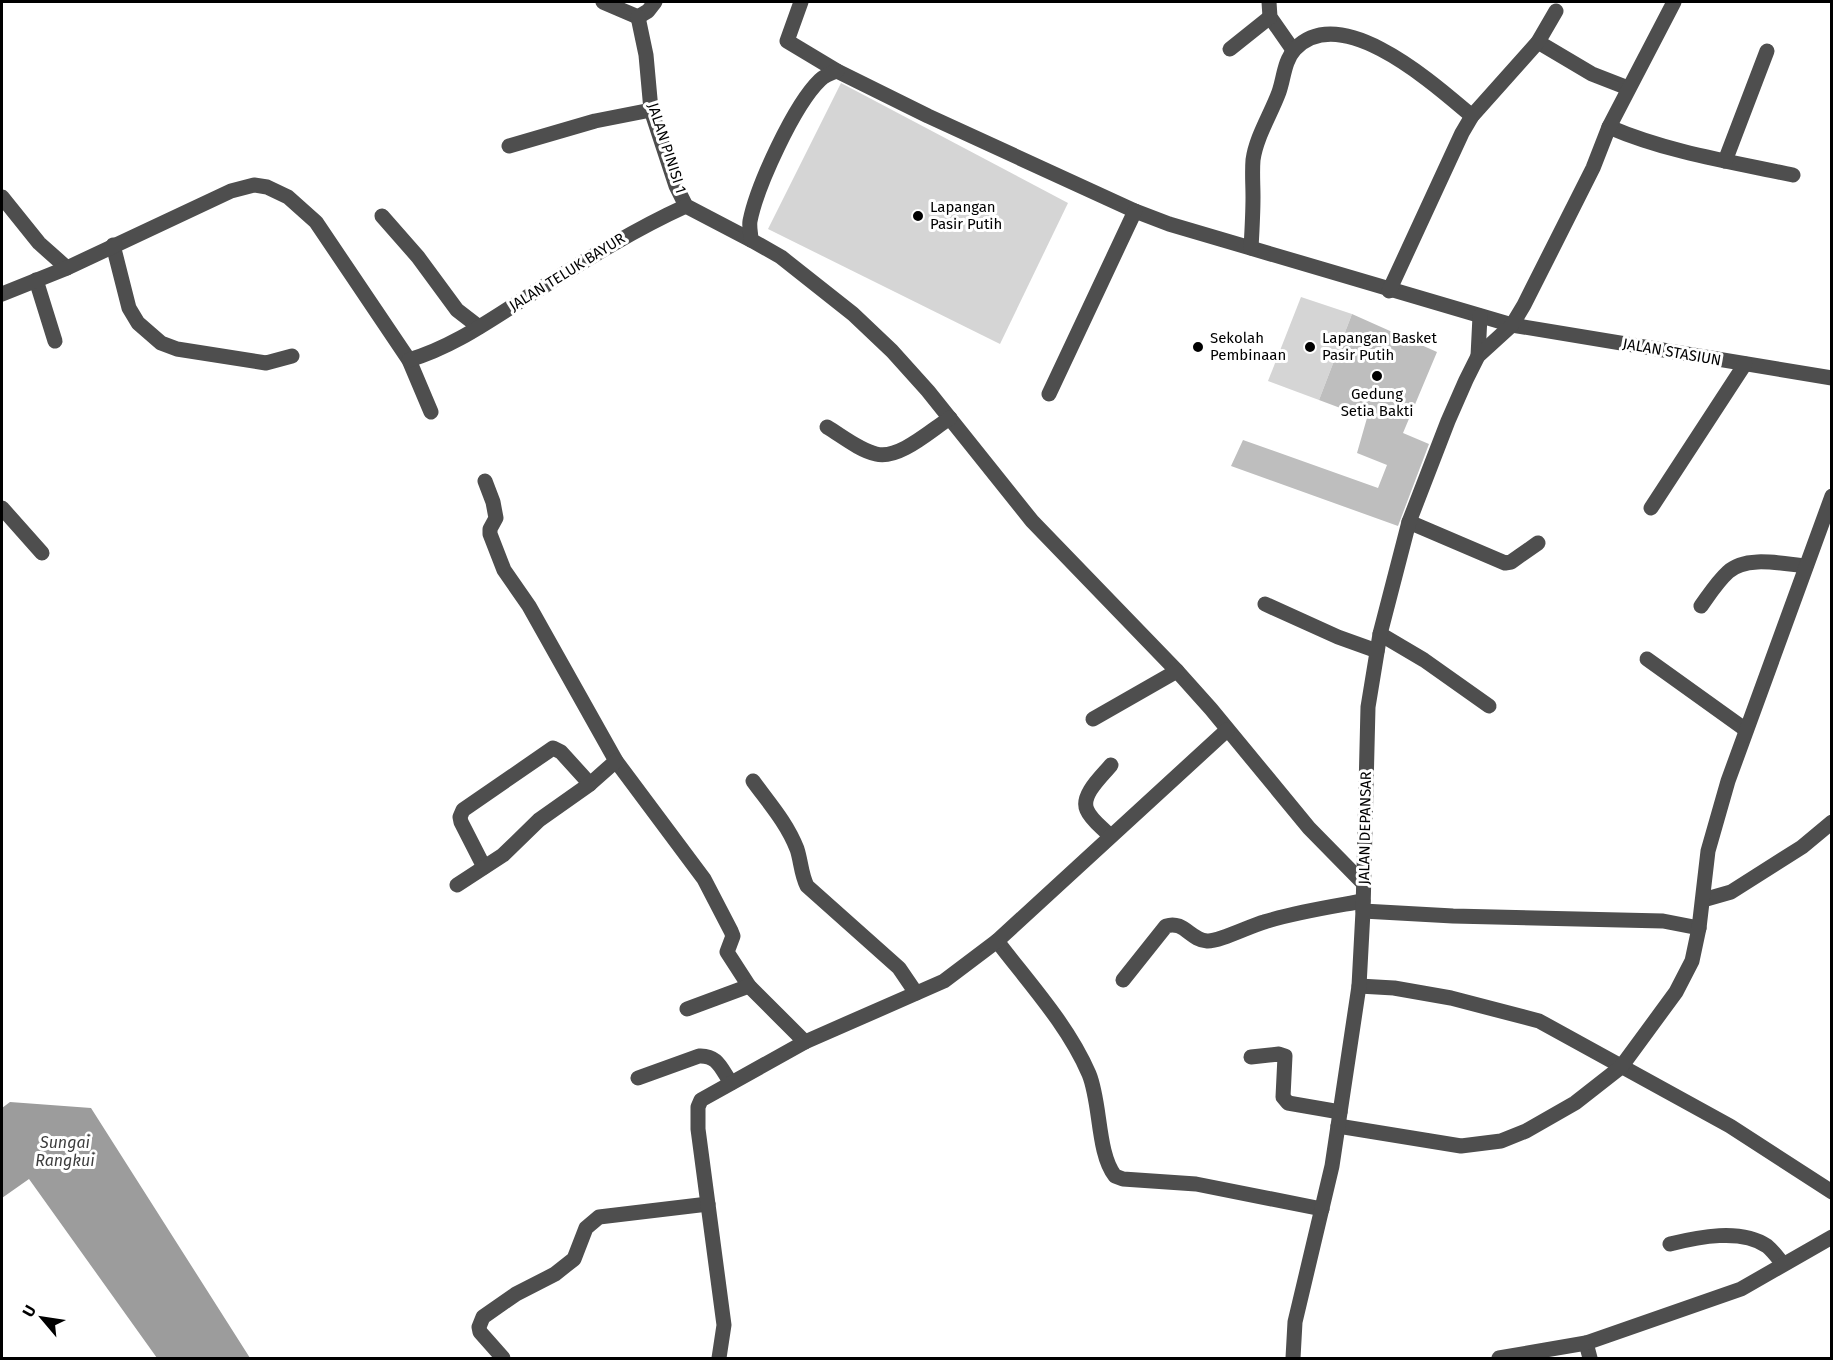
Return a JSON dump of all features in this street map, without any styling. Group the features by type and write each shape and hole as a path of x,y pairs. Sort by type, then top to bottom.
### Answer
{"street":[{"path":"603,2 638,17 648,11 655,2"},
{"path":"801,2 787,41 837,71"},
{"path":"1512,326 1593,168 1628,88 1674,2"},
{"path":"1230,49 1269,9 1293,50"},
{"path":"1389,291 1472,116 1538,42 1556,11"},
{"name":"JALAN PINISI 1","path":"638,17 646,55 651,110 676,186 686,206 781,257 873,331 928,391 1032,521 1177,671 1309,828 1364,884"},
{"path":"1251,248 1253,159 1281,85 1286,64 1293,50 1308,38 1332,34 1364,41 1389,53 1420,73 1472,116"},
{"path":"1538,42 1592,74 1628,88"},
{"path":"1725,161 1767,51"},
{"path":"751,240 750,224 754,206 790,123 812,89 823,77 837,71"},
{"name":"JALAN STASIUN","path":"837,71 928,116 1135,211 1169,224 1512,326 1832,378"},
{"path":"509,146 595,121 651,110"},
{"path":"1609,127 1668,147 1793,175"},
{"path":"2,294 67,268 231,191 254,185 267,187 288,197 316,222 409,360 431,412"},
{"path":"2,197 39,243 67,268"},
{"name":"JALAN TELUK BAYUR","path":"409,360 433,353 452,344 604,249 686,206"},
{"path":"1049,394 1135,211"},
{"path":"382,216 418,257 457,310 479,327"},
{"path":"113,246 129,308 145,331 161,343 177,350 266,363 292,356"},
{"path":"36,280 55,341"},
{"path":"1478,356 1480,316"},
{"name":"JALAN DEPANSAR","path":"1293,1359 1295,1322 1332,1166 1359,986 1368,706 1380,634 1410,522 1448,421 1478,356 1512,326"},
{"path":"1651,508 1745,364"},
{"path":"827,427 873,453 883,455 907,447 950,418"},
{"path":"485,482 493,501 496,518 490,529 490,537 504,570 529,606 616,760 704,879 731,931 732,940 727,952 749,986 805,1042"},
{"path":"1251,1057 1279,1054 1285,1056 1283,1097 1288,1103 1339,1119 1461,1146 1501,1141 1526,1131 1575,1103 1621,1067 1676,992 1692,961 1699,928 1708,851 1728,781 1832,496"},
{"path":"2,508 42,553"},
{"path":"1410,522 1505,563 1538,543"},
{"path":"1701,606 1728,572 1738,566 1751,563 1806,566"},
{"path":"1265,604 1338,637 1377,651"},
{"path":"1380,634 1424,660 1489,706"},
{"path":"1647,659 1746,729"},
{"path":"1093,719 1177,671"},
{"path":"719,1359 724,1325 698,1129 698,1107 702,1100 805,1042 944,981 997,941 1227,730"},
{"path":"484,867 461,822 460,817 463,810 553,748 561,752 590,784"},
{"path":"457,885 503,855 538,820 590,784 616,760"},
{"path":"1110,836 1088,812 1086,806 1092,788 1111,765"},
{"path":"753,781 786,826 798,851 807,886 899,968 916,993"},
{"path":"1703,900 1731,892 1802,847 1832,822"},
{"path":"1123,980 1166,926 1173,923 1206,941 1266,921 1363,906 1454,916 1663,921 1699,928"},
{"path":"997,941 1063,1027 1089,1074 1099,1107 1104,1146 1115,1176 1124,1179 1196,1184 1322,1209"},
{"path":"687,1009 749,986"},
{"path":"1359,986 1394,988 1440,996 1539,1021 1730,1126 1832,1192"},
{"path":"638,1078 699,1056 708,1056 716,1060 730,1083"},
{"path":"503,1359 480,1332 479,1327 483,1317 516,1294 555,1274 574,1259 586,1228 591,1222 607,1215 708,1204"},
{"path":"1670,1244 1703,1236 1750,1239 1767,1246 1783,1264"},
{"path":"1499,1359 1586,1343 1741,1288 1832,1237"},
{"path":"1586,1343 1590,1359"}],"shaded area":[{"name":"Lapangan Pasir Putih","path":"841,83 1068,203 1000,344 768,229"},
{"name":"Lapangan Basket Pasir Putih","path":"1301,297 1352,314 1319,400 1268,381"}],"water":[{"name":"Sungai Rangkui","path":"10,1102 91,1108 250,1358 157,1358 29,1179 2,1198 2,1108"}],"building":[{"path":"1352,314 1437,352 1403,433 1429,444 1398,526 1231,466 1243,440 1378,488 1387,465 1357,453 1367,418 1319,400"}],"place":[{"name":"Lapangan Pasir Putih","path":"918,216"},
{"name":"Sekolah Pembinaan","path":"1198,347"},
{"name":"Lapangan Basket Pasir Putih","path":"1310,347"},
{"name":"Gedung Setia Bakti","path":"1377,376"}]}
